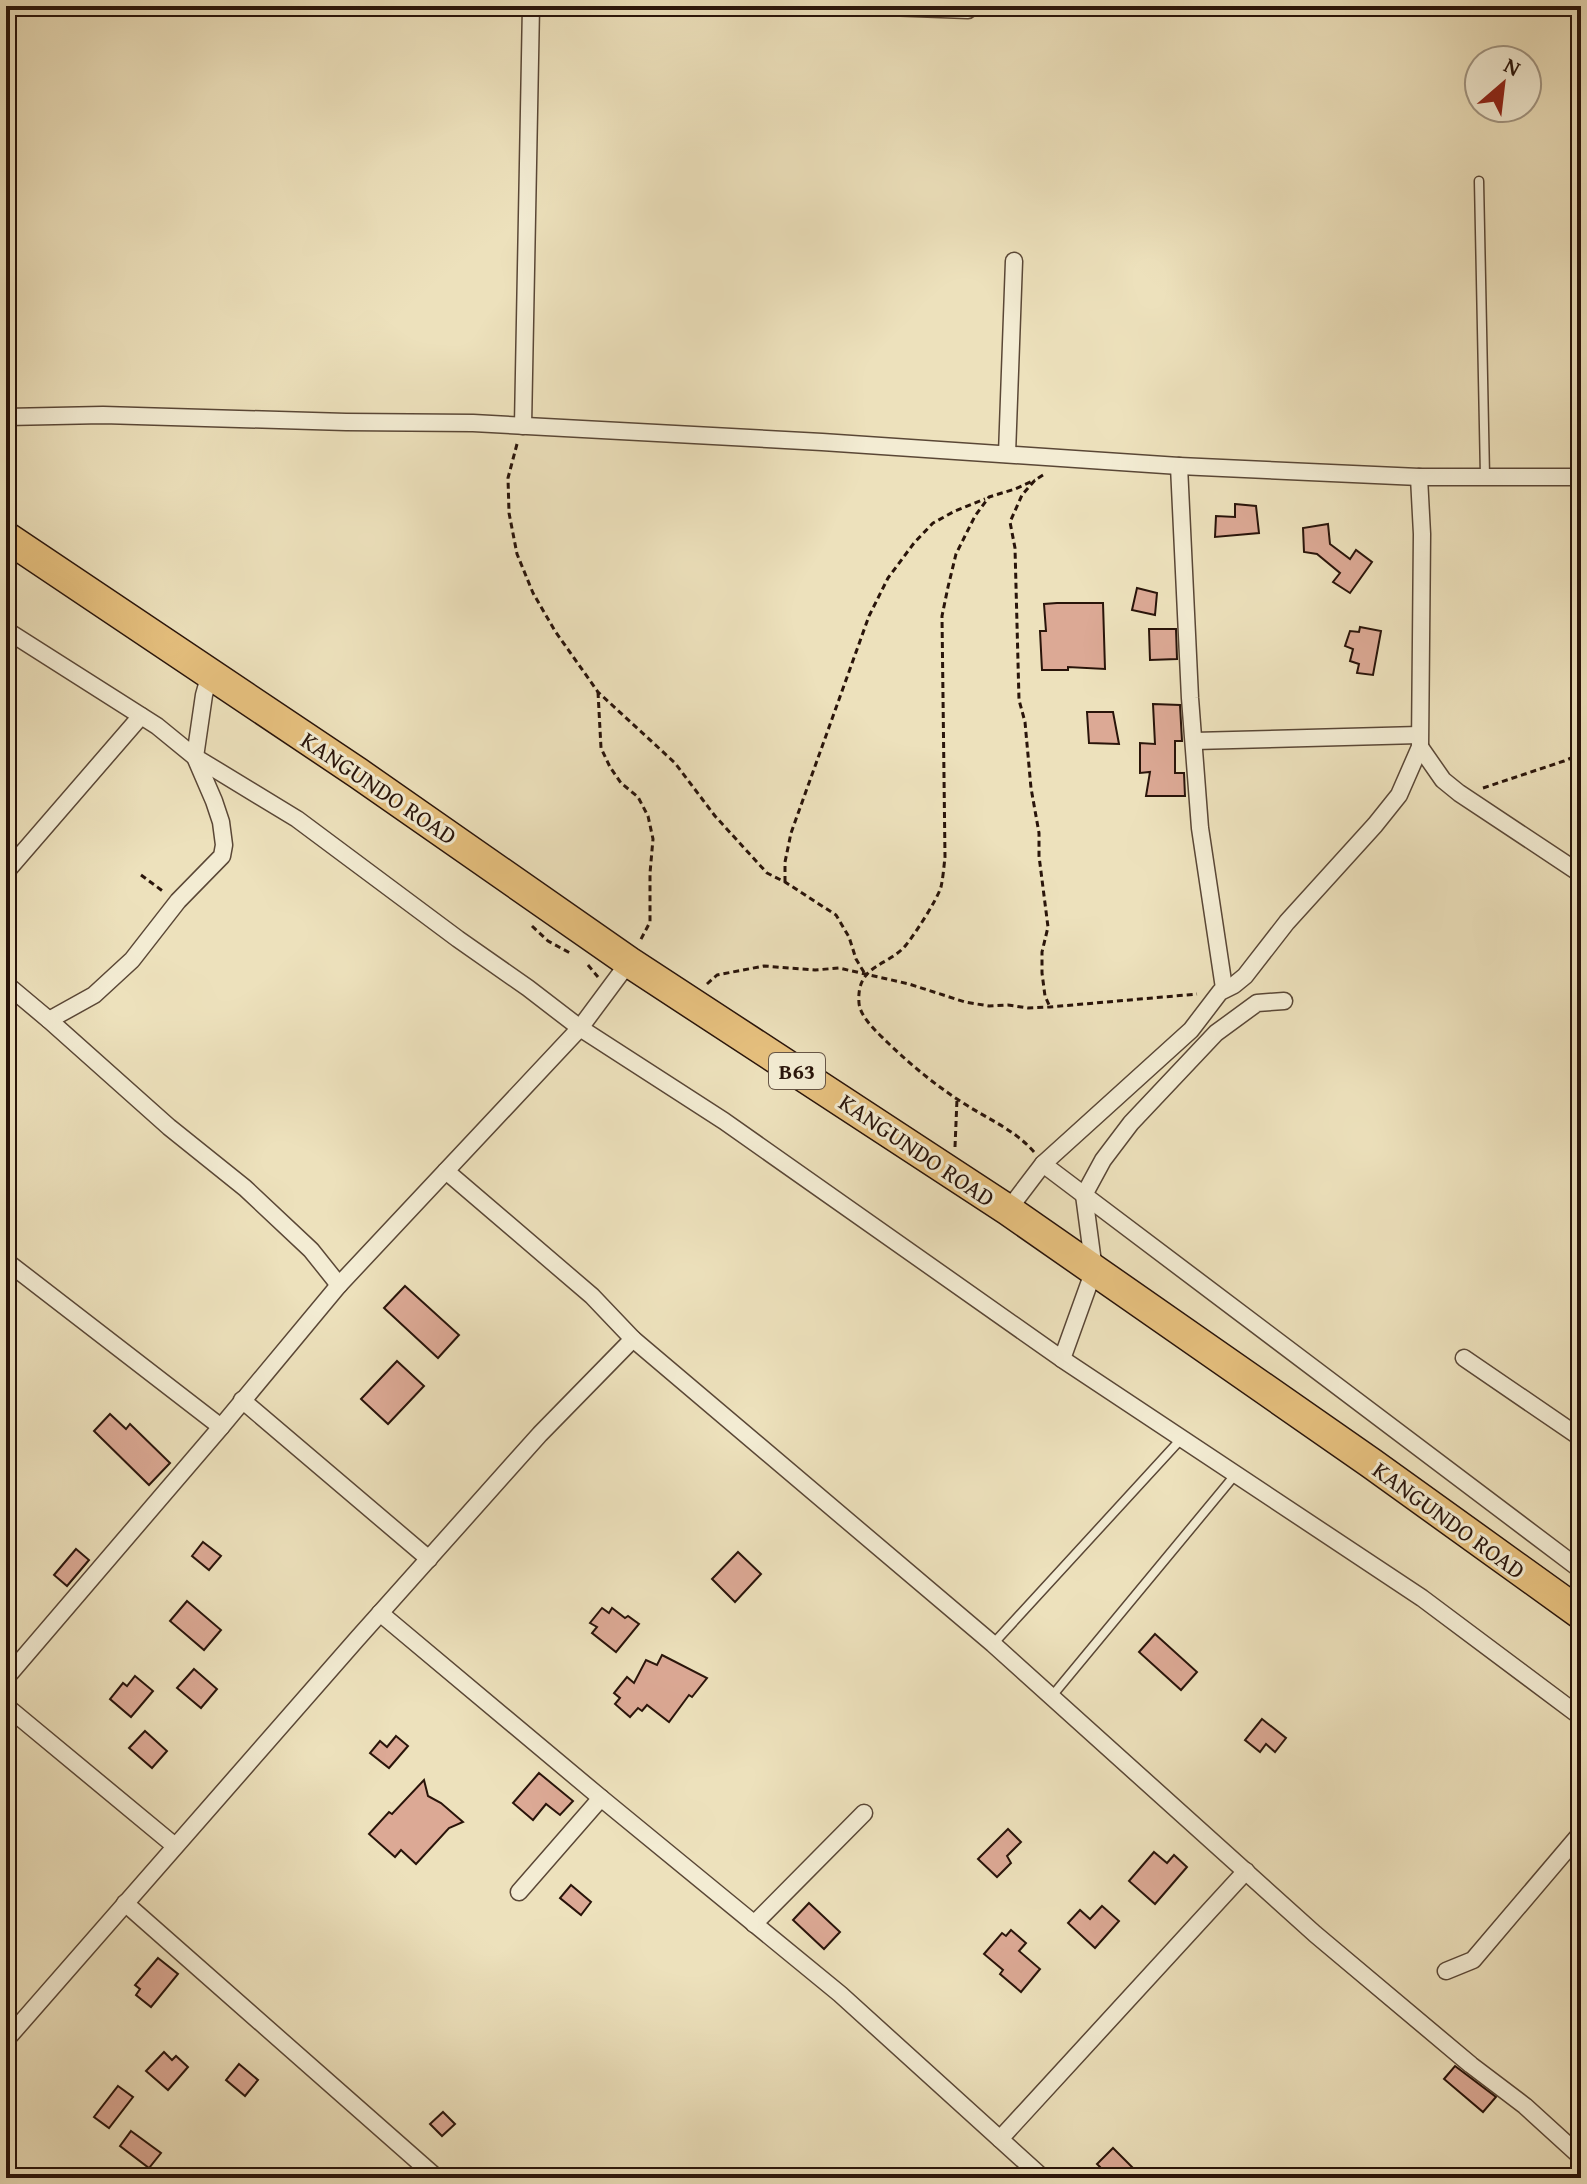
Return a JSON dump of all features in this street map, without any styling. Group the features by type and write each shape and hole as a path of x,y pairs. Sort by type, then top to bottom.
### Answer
{"highway":[{"name":"KANGUNDO ROAD","path":"6,537 358,773 629,962 1008,1210 1371,1463 1581,1614"}],"street":[{"path":"370,6 404,7"},
{"path":"523,426 531,6"},
{"path":"860,6 968,10"},
{"path":"1007,454 1014,261"},
{"path":"6,417 103,415 523,426 1179,466 1419,477 1581,477"},
{"path":"1179,466 1200,828 1222,990"},
{"path":"1008,1210 1043,1164 1191,1030 1222,990 1245,976 1287,922 1399,795 1420,741 1422,534 1419,477"},
{"path":"6,630 141,716 195,757 297,819 580,1028 724,1121 1062,1359 1422,1598 1581,1717"},
{"path":"49,1020 94,995 132,960 178,901 222,856 221,822 195,757 210,674"},
{"path":"6,872 141,716"},
{"path":"1194,741 1420,741"},
{"path":"1420,741 1443,780 1581,874"},
{"path":"6,1678 339,1285 580,1028 629,962"},
{"path":"6,984 169,1127 245,1188 311,1250 339,1285"},
{"path":"1062,1359 1094,1270 1084,1195 1103,1160 1131,1123 1216,1033 1257,1003 1284,1001"},
{"path":"1043,1164 1579,1565"},
{"path":"446,1171 592,1296 633,1339 993,1644 1315,1934 1471,2065 1525,2106 1581,2157"},
{"path":"6,1263 221,1427"},
{"path":"6,2040 540,1434 633,1339"},
{"path":"1464,1358 1581,1438"},
{"path":"242,1400 429,1559"},
{"path":"380,1613 840,1994 1043,2178"},
{"path":"6,1706 175,1846"},
{"path":"519,1892 601,1798"},
{"path":"754,1924 864,1813"},
{"path":"1446,1971 1473,1960 1581,1833"},
{"path":"1000,2139 1246,1871"},
{"path":"125,1903 437,2178"}],"lane":[{"path":"1479,181 1485,477"},
{"path":"993,1644 1183,1438"},
{"path":"1052,1696 1236,1474"}],"path":[{"path":"514,454 508,478 509,513 517,554 533,593 563,642 598,692 675,763 715,816 767,873 836,915 865,974"},
{"path":"785,882 785,862 800,806 869,616 888,578 933,523 1045,473"},
{"path":"1035,480 1022,495 1010,522 1015,548 1019,700 1025,722 1039,833 1048,927 1042,952 1042,973 1050,1007"},
{"path":"989,497 975,516 956,554 942,616 945,857 941,889 903,949 865,974 859,989 859,1006 873,1028 928,1079 1024,1140 1043,1164"},
{"path":"598,692 601,748 621,783 638,797 648,816 653,839 650,922 629,962"},
{"path":"1459,793 1494,786 1581,754"},
{"path":"141,875 178,901"},
{"path":"689,1001 717,975 764,966 815,970 839,968 989,1006 1050,1007 1222,990"},
{"path":"953,1174 957,1099"}],"building":[{"path":"1235,504 1256,506 1259,533 1215,537 1216,516 1235,517"},
{"path":"1328,524 1330,544 1350,559 1356,550 1372,562 1350,593 1333,582 1340,573 1317,554 1304,552 1303,528"},
{"path":"1137,588 1157,593 1155,615 1132,610"},
{"path":"1103,603 1105,669 1068,667 1068,670 1042,670 1040,631 1046,631 1044,604"},
{"path":"1360,627 1381,631 1373,675 1357,673 1359,664 1350,661 1353,649 1345,646 1350,631 1359,632"},
{"path":"1149,629 1176,629 1177,659 1150,660"},
{"path":"1153,704 1180,705 1182,741 1175,741 1175,773 1184,773 1185,796 1146,796 1150,772 1140,773 1140,743 1155,744"},
{"path":"1087,712 1113,712 1119,744 1089,743"},
{"path":"405,1286 459,1335 438,1358 384,1308"},
{"path":"397,1361 424,1386 388,1424 361,1399"},
{"path":"110,1414 126,1429 130,1424 170,1463 149,1485 94,1431"},
{"path":"203,1542 221,1556 209,1570 192,1556"},
{"path":"76,1549 89,1560 67,1586 54,1575"},
{"path":"738,1552 761,1574 735,1602 712,1579"},
{"path":"187,1601 221,1630 204,1650 170,1621"},
{"path":"602,1608 609,1613 612,1608 639,1624 616,1652 592,1633 597,1627 590,1623"},
{"path":"1155,1634 1197,1672 1181,1690 1139,1652"},
{"path":"662,1655 707,1678 692,1697 689,1695 669,1722 647,1705 642,1711 638,1708 630,1717 615,1704 620,1698 614,1693 627,1677 634,1683 646,1660 657,1665"},
{"path":"194,1669 217,1689 201,1708 177,1688"},
{"path":"135,1676 153,1691 131,1717 110,1699 123,1683 127,1686"},
{"path":"1262,1719 1286,1738 1275,1752 1266,1744 1260,1752 1245,1740"},
{"path":"145,1731 167,1751 152,1768 129,1748"},
{"path":"396,1736 408,1746 389,1768 370,1753 380,1741 387,1747"},
{"path":"539,1773 573,1801 560,1815 546,1804 533,1820 513,1803"},
{"path":"424,1780 428,1796 463,1822 449,1828 416,1864 401,1850 395,1857 369,1834"},
{"path":"1008,1829 1021,1842 1007,1856 1011,1863 997,1877 978,1859"},
{"path":"1154,1852 1167,1863 1174,1855 1187,1867 1155,1904 1129,1881"},
{"path":"571,1885 591,1902 581,1915 560,1898"},
{"path":"809,1903 840,1932 824,1949 793,1920"},
{"path":"1102,1906 1119,1921 1095,1948 1068,1923 1080,1910 1090,1919"},
{"path":"1011,1930 1026,1943 1019,1951 1040,1969 1021,1992 1000,1974 1003,1970 984,1954 1002,1933 1006,1936"},
{"path":"158,1958 178,1974 151,2007 136,1995 140,1989 135,1985"},
{"path":"164,2052 172,2060 176,2056 188,2067 168,2090 146,2071"},
{"path":"239,2064 258,2080 245,2096 226,2080"},
{"path":"1455,2066 1496,2097 1483,2112 1444,2079"},
{"path":"118,2086 133,2097 109,2128 94,2117"},
{"path":"443,2112 455,2124 442,2136 430,2124"},
{"path":"131,2131 161,2153 149,2168 120,2146"},
{"path":"1113,2148 1143,2178 1094,2178 1102,2169 1097,2164"}]}
